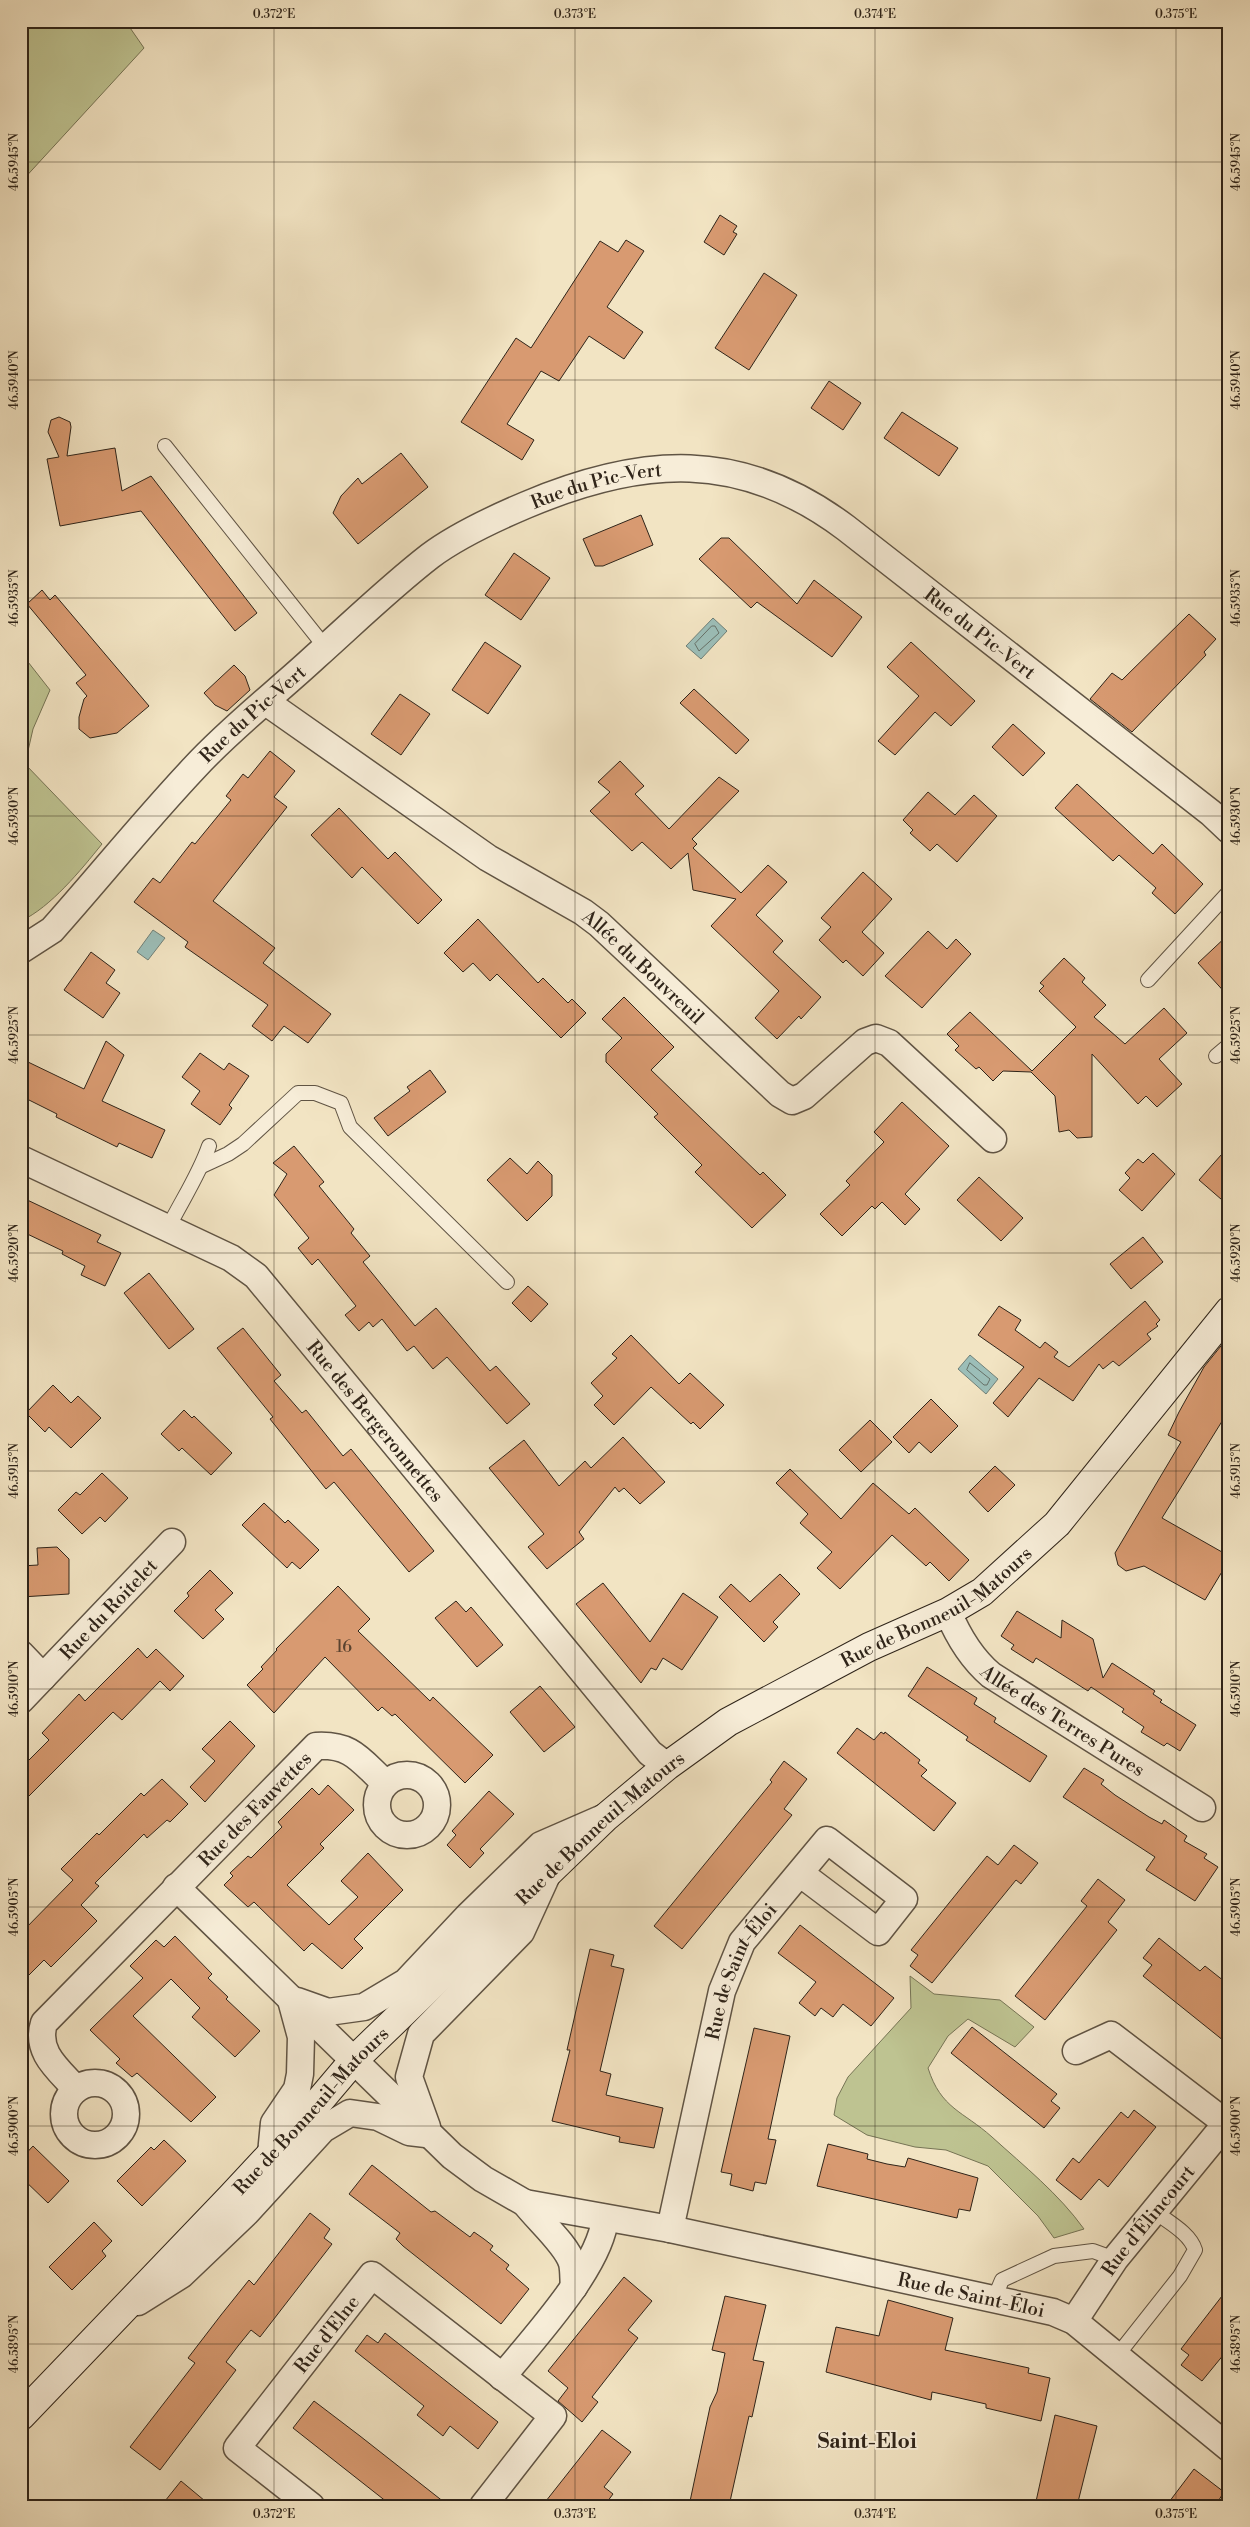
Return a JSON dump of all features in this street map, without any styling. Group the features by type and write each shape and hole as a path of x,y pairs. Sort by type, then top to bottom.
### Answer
{"main road":[{"name":"Rue de Bonneuil-Matours","path":"21,2416 270,2154 354,2060 606,1817 667,1766 728,1722 869,1647 948,1612 982,1592 1056,1524 1229,1311"}],"street":[{"name":"Rue du Pic-Vert","path":"21,950 52,930 196,765 432,555 510,512 574,486 633,471 682,467 728,473 785,492 813,505 1211,813 1229,830"},
{"name":"Allée du Bouvreuil","path":"266,702 488,858 583,912 599,924 780,1094 792,1101 804,1096 865,1042 876,1038 889,1042 993,1139"},
{"name":"Rue des Bergeronnettes","path":"21,1159 243,1265 269,1291 650,1753 667,1766"},
{"name":"Rue du Roitelet","path":"21,1700 172,1542"},
{"name":"Allée des Terres Pures","path":"948,1612 956,1631 972,1655 991,1675 1202,1808"},
{"name":"Rue du Roitelet","path":"21,1654 43,1677"},
{"name":"Rue des Fauvettes","path":"76,2088 46,2056 41,2033 44,2023 316,1746 334,1745 353,1753 385,1783"},
{"path":"291,1999 328,2012 364,2007 406,1982 469,1915 541,1845 606,1817"},
{"name":"Rue de Saint-Éloi","path":"670,2229 722,1991 742,1942 801,1874"},
{"path":"122,2311 181,2275 247,2212 323,2129 350,2113 378,2117 409,2132 430,2134 409,2077 421,2034 521,1932 547,1875"},
{"path":"176,1887 354,2060"},
{"path":"270,2154 274,2122 297,2089 300,2074 301,2037 291,1999"},
{"name":"Rue d'Élincourt","path":"1074,2321 1115,2259 1228,2121 1111,2035 1076,2051"},
{"name":"Rue de Saint-Éloi","path":"354,2060 452,2156 483,2179 525,2203 670,2229 1053,2312 1074,2321 1229,2448"},
{"path":"525,2203 541,2223 561,2242 572,2263 574,2288"},
{"path":"502,2376 574,2288 604,2232 605,2218"},
{"name":"Rue d'Elne","path":"311,2506 236,2448 372,2275 553,2416 483,2506"}],"lane":[{"path":"165,446 326,648"},
{"path":"1148,980 1229,892"},
{"path":"1216,1056 1229,1045"},
{"path":"202,1166 228,1154 242,1144 298,1093 315,1093 341,1103 350,1127 507,1282"},
{"path":"168,1228 202,1166 209,1146"},
{"path":"1116,2357 1180,2276 1195,2250 1193,2242 1187,2236 1154,2211"},
{"path":"994,2299 1002,2280 1025,2267 1054,2256 1093,2251 1115,2259"}],"green space":[{"path":"21,21 122,21 126,22 144,48 21,182"},
{"path":"21,653 50,690 33,729 25,764 102,844 54,897 32,915 21,921"},
{"path":"910,1976 934,1994 1000,2000 1034,2027 1015,2047 968,2019 948,2036 928,2068 933,2082 946,2101 992,2137 1041,2181 1064,2204 1084,2229 1054,2238 1038,2216 988,2166 946,2150 915,2147 867,2135 834,2115 837,2098 848,2077 911,2008"}],"water":[{"path":"713,618 727,631 701,659 686,646"},
{"path":"153,930 165,938 148,960 137,952"},
{"path":"970,1355 998,1379 986,1394 958,1369"}],"building":[{"path":"720,215 737,226 733,232 737,234 724,255 704,242"},
{"path":"626,240 644,251 607,307 643,332 624,359 589,336 559,381 541,371 507,424 534,440 522,460 461,422 516,338 531,348 600,241 618,252"},
{"path":"764,273 797,295 749,370 715,348"},
{"path":"829,381 861,403 843,430 811,408"},
{"path":"902,412 958,448 939,476 884,438"},
{"path":"59,417 70,422 67,456 115,448 122,491 151,476 257,613 235,631 141,511 60,526 47,459 59,457 48,432 51,420"},
{"path":"401,453 428,487 358,544 333,513 341,496 358,478 362,484"},
{"path":"641,515 653,545 603,566 595,566 583,539"},
{"path":"721,538 729,538 797,604 814,580 862,617 832,657 757,602 751,608 699,559"},
{"path":"514,553 550,578 521,620 485,595"},
{"path":"42,590 50,600 55,595 149,706 117,733 90,738 79,729 79,717 84,699 87,696 76,683 86,675 27,604"},
{"path":"1189,614 1216,639 1204,652 1206,655 1132,732 1090,699 1112,673 1122,680"},
{"path":"485,642 521,666 488,714 452,690"},
{"path":"911,642 975,701 951,726 935,712 895,755 878,741 919,696 887,667"},
{"path":"234,665 245,676 250,690 227,711 215,705 204,693"},
{"path":"694,689 749,740 736,754 680,703"},
{"path":"400,694 430,714 401,755 371,734"},
{"path":"1013,724 1045,753 1023,776 992,747"},
{"path":"270,751 295,771 274,797 287,807 213,901 275,948 263,963 331,1014 308,1043 284,1026 272,1041 252,1026 268,1005 185,947 188,942 134,902 153,878 160,883 192,842 195,844 231,800 226,796 243,774 248,778"},
{"path":"620,761 644,786 635,794 669,829 719,777 739,791 692,839 697,844 693,848 741,893 768,865 787,882 756,915 783,941 773,952 821,997 801,1019 799,1016 777,1039 755,1018 779,991 711,926 736,899 693,890 688,853 671,869 642,842 632,851 590,811 610,792 598,782"},
{"path":"1077,784 1153,854 1162,844 1203,884 1175,914 1152,893 1156,888 1119,855 1113,861 1055,808"},
{"path":"928,792 955,815 974,795 997,816 957,862 937,844 930,851 910,833 913,830 903,820"},
{"path":"339,808 388,859 395,852 442,900 418,924 362,867 352,878 311,835"},
{"path":"863,872 892,899 862,932 884,953 863,976 846,960 843,963 819,940 831,927 821,918"},
{"path":"478,919 538,983 543,978 568,1003 572,999 586,1013 561,1038 497,974 490,981 473,963 463,972 444,953"},
{"path":"928,931 947,949 956,939 971,954 922,1008 885,976"},
{"path":"1229,934 1229,997 1198,963"},
{"path":"91,952 115,970 106,983 120,993 103,1018 64,990"},
{"path":"1064,958 1085,978 1082,982 1106,1005 1094,1017 1125,1044 1164,1008 1187,1033 1159,1059 1182,1084 1157,1107 1146,1096 1138,1104 1092,1054 1092,1137 1077,1138 1069,1130 1059,1132 1055,1096 1031,1072 1003,1071 993,1081 979,1067 976,1069 955,1050 959,1046 947,1034 970,1012 1032,1071 1076,1027 1039,991 1044,986 1040,983"},
{"path":"624,997 674,1047 651,1070 760,1175 763,1172 786,1195 752,1228 695,1172 702,1165 654,1117 658,1114 606,1062 606,1054 622,1038 602,1019"},
{"path":"106,1041 124,1055 102,1101 165,1130 152,1158 119,1143 117,1147 56,1117 57,1114 21,1096 21,1074 28,1062 84,1089"},
{"path":"200,1053 224,1070 229,1063 249,1076 229,1105 232,1108 220,1125 191,1104 200,1091 182,1077"},
{"path":"430,1070 446,1092 388,1136 374,1118 410,1091 407,1087"},
{"path":"902,1102 949,1146 905,1194 920,1209 905,1225 882,1202 875,1209 872,1206 842,1236 820,1214 850,1185 846,1181 884,1142 874,1132"},
{"path":"294,1146 324,1182 319,1186 354,1229 351,1233 370,1256 363,1262 415,1326 436,1308 490,1371 496,1366 530,1404 507,1424 447,1357 433,1369 414,1346 407,1351 382,1319 373,1327 369,1322 359,1331 345,1315 356,1306 318,1259 312,1265 298,1248 309,1238 274,1195 287,1174 273,1163"},
{"path":"1229,1146 1229,1206 1199,1180"},
{"path":"1153,1153 1175,1174 1142,1211 1119,1190 1130,1178 1125,1173 1138,1159 1143,1163"},
{"path":"510,1158 527,1174 538,1161 552,1175 552,1196 527,1221 487,1180"},
{"path":"979,1177 1023,1218 1001,1241 957,1200"},
{"path":"21,1197 101,1235 97,1242 121,1253 105,1286 81,1275 85,1266 62,1254 63,1251 21,1231"},
{"path":"1143,1237 1163,1262 1131,1289 1110,1264"},
{"path":"149,1273 194,1329 169,1349 124,1293"},
{"path":"528,1286 548,1304 531,1322 512,1303"},
{"path":"1145,1301 1160,1320 1156,1324 1158,1326 1147,1334 1151,1339 1119,1366 1113,1361 1103,1369 1099,1364 1073,1401 1039,1378 1008,1417 993,1403 1024,1367 978,1335 999,1306 1021,1320 1015,1330 1040,1348 1045,1342 1058,1352 1054,1357 1069,1367"},
{"path":"243,1328 281,1375 274,1381 302,1413 306,1410 343,1456 351,1449 434,1551 409,1572 334,1482 326,1489 270,1419 273,1417 217,1348"},
{"path":"631,1335 679,1384 690,1373 724,1405 700,1429 693,1422 691,1424 651,1387 614,1425 594,1405 603,1396 591,1383 617,1358 612,1354"},
{"path":"1229,1336 1229,1410 1162,1518 1229,1556 1229,1560 1205,1600 1144,1566 1126,1571 1118,1565 1115,1553 1181,1442 1168,1435 1179,1412 1204,1367"},
{"path":"53,1385 71,1403 78,1396 101,1418 71,1448 49,1427 45,1432 26,1413"},
{"path":"931,1399 958,1426 931,1453 919,1442 909,1453 893,1437"},
{"path":"184,1410 192,1418 194,1416 232,1453 211,1475 182,1448 179,1451 161,1434"},
{"path":"870,1420 892,1442 861,1472 839,1450"},
{"path":"623,1437 665,1482 640,1504 624,1488 619,1492 615,1487 579,1532 584,1539 547,1569 528,1547 544,1534 489,1468 524,1440 559,1486 585,1461 591,1468"},
{"path":"995,1466 1015,1485 988,1512 969,1492"},
{"path":"790,1469 841,1519 873,1483 909,1514 915,1508 969,1560 949,1581 930,1562 926,1566 892,1535 840,1589 817,1568 832,1552 800,1523 808,1514 776,1483"},
{"path":"102,1473 128,1498 105,1522 100,1517 82,1534 58,1510 76,1492 80,1495"},
{"path":"264,1503 285,1523 288,1520 319,1550 300,1569 292,1562 287,1568 242,1525"},
{"path":"57,1547 69,1559 69,1594 21,1597 21,1566 38,1565 37,1548"},
{"path":"210,1570 233,1593 215,1610 224,1619 203,1639 174,1611 189,1596 187,1593"},
{"path":"780,1574 800,1594 773,1622 778,1627 764,1642 719,1597 731,1584 750,1602"},
{"path":"603,1583 650,1642 683,1593 718,1617 682,1670 663,1658 656,1670 651,1668 641,1683 576,1604"},
{"path":"338,1586 370,1619 358,1631 430,1701 433,1697 493,1755 465,1783 395,1714 392,1716 382,1707 378,1711 325,1657 274,1713 247,1685 263,1669 261,1667 276,1649"},
{"path":"456,1601 466,1612 471,1607 503,1645 477,1667 435,1618"},
{"path":"1017,1611 1061,1638 1062,1620 1093,1639 1103,1678 1112,1663 1155,1691 1153,1694 1162,1700 1160,1702 1196,1725 1180,1751 1167,1743 1164,1746 1141,1732 1144,1727 1122,1712 1124,1709 1091,1687 1088,1691 1036,1658 1033,1663 1011,1649 1014,1645 1001,1636"},
{"path":"138,1648 147,1658 156,1649 184,1676 170,1691 160,1681 122,1720 113,1712 21,1804 21,1768 49,1740 42,1733 79,1694 85,1701"},
{"path":"927,1667 977,1698 974,1704 996,1718 994,1722 1047,1756 1030,1782 966,1740 968,1737 908,1696"},
{"path":"540,1686 575,1727 544,1752 510,1712"},
{"path":"230,1721 255,1746 205,1802 190,1787 215,1761 202,1749"},
{"path":"857,1728 874,1740 881,1732 884,1734 885,1732 920,1760 918,1763 927,1770 921,1776 956,1803 934,1831 837,1753"},
{"path":"784,1761 807,1779 784,1809 792,1815 682,1949 654,1926 772,1782 770,1780"},
{"path":"1084,1768 1104,1780 1101,1784 1115,1795 1162,1824 1164,1820 1187,1836 1184,1841 1207,1854 1204,1858 1218,1867 1195,1901 1146,1870 1155,1857 1063,1797"},
{"path":"162,1779 188,1804 170,1822 167,1820 147,1838 144,1834 95,1883 99,1886 81,1905 97,1921 51,1967 44,1960 21,1983 21,1933 73,1880 61,1869 97,1833 99,1835 141,1793 144,1796"},
{"path":"328,1785 354,1810 320,1844 324,1848 287,1885 329,1925 358,1897 341,1881 368,1853 403,1890 354,1939 363,1948 342,1969 312,1943 304,1951 254,1902 248,1907 224,1885 233,1876 230,1873 248,1856 251,1858 282,1827 278,1822 312,1788 319,1795"},
{"path":"489,1791 514,1814 480,1849 484,1853 470,1868 447,1845 456,1835 452,1831"},
{"path":"1014,1845 1038,1863 1021,1884 1016,1880 932,1983 910,1966 918,1955 911,1950 987,1856 998,1865"},
{"path":"1098,1879 1125,1900 1108,1922 1117,1930 1045,2020 1015,1996 1087,1906 1081,1901"},
{"path":"800,1925 894,1998 871,2026 843,2004 833,2017 821,2008 815,2016 799,2003 816,1982 778,1953"},
{"path":"175,1936 212,1974 208,1978 228,1997 226,1999 260,2031 235,2057 192,2017 200,2008 171,1979 133,2016 216,2097 191,2122 137,2073 132,2077 116,2063 120,2059 90,2030 143,1978 130,1966 156,1940 164,1947"},
{"path":"1159,1938 1200,1971 1205,1966 1229,1985 1229,2045 1143,1976 1152,1965 1143,1958"},
{"path":"590,1949 614,1955 611,1966 624,1969 600,2071 611,2074 606,2095 663,2108 654,2148 619,2142 620,2137 552,2121 570,2050 567,2050"},
{"path":"972,2027 1057,2094 1051,2101 1060,2108 1044,2128 951,2053"},
{"path":"754,2028 790,2036 768,2139 776,2140 766,2184 755,2182 753,2191 730,2185 732,2174 721,2172"},
{"path":"1134,2110 1156,2127 1108,2187 1099,2179 1081,2200 1056,2180 1073,2158 1079,2163 1121,2112 1128,2118"},
{"path":"164,2140 186,2161 142,2206 117,2181 151,2147 154,2150"},
{"path":"828,2144 868,2154 867,2159 887,2164 905,2167 908,2158 978,2178 970,2211 959,2209 957,2218 817,2186"},
{"path":"33,2146 69,2181 48,2203 21,2177 21,2159"},
{"path":"372,2165 431,2212 435,2211 470,2237 474,2232 493,2246 490,2250 509,2265 506,2269 529,2289 501,2324 403,2246 396,2239 400,2233 349,2194"},
{"path":"310,2213 330,2229 324,2238 332,2244 260,2337 251,2330 238,2346 226,2362 236,2370 160,2470 130,2447 195,2363 188,2358 221,2315 249,2280 254,2285"},
{"path":"94,2222 112,2241 102,2251 106,2256 72,2290 49,2267"},
{"path":"624,2277 652,2301 628,2330 638,2338 592,2397 598,2402 582,2422 558,2401 568,2388 548,2371"},
{"path":"1229,2287 1229,2348 1202,2381 1181,2365 1189,2355 1181,2349"},
{"path":"725,2296 766,2305 753,2360 764,2362 752,2417 749,2416 729,2506 689,2506 710,2407 717,2392 725,2353 712,2350"},
{"path":"888,2300 953,2318 945,2350 1029,2368 1028,2373 1050,2378 1041,2421 986,2408 986,2404 932,2392 931,2400 826,2372 836,2327 879,2336"},
{"path":"385,2333 498,2422 478,2449 450,2426 443,2436 417,2415 424,2406 355,2351 367,2335 378,2343"},
{"path":"314,2401 449,2506 392,2506 293,2428"},
{"path":"1055,2415 1097,2426 1077,2506 1035,2506"},
{"path":"602,2430 631,2452 604,2487 613,2494 604,2506 542,2506"},
{"path":"1194,2469 1224,2492 1215,2506 1166,2506"},
{"path":"181,2481 211,2506 161,2506"}],"district":[{"name":"Saint-Eloi","path":"867,2441"}]}
